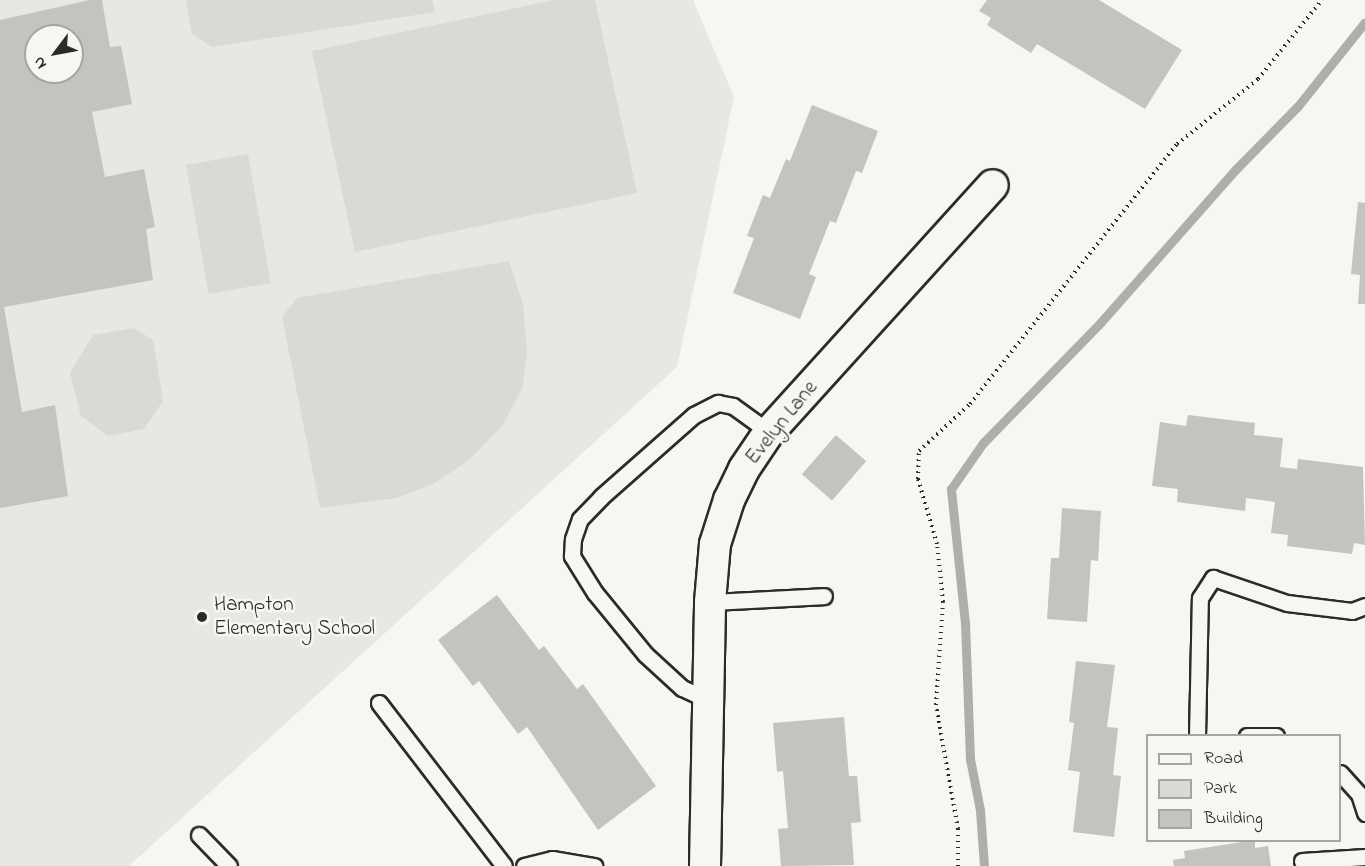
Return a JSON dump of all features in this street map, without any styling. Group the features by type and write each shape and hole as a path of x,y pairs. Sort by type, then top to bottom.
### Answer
{"street":[{"name":"Evelyn Lane","path":"705,866 710,602 716,544 729,500 744,469 769,432 993,185"}],"lane":[{"path":"708,700 681,688 645,654 572,556 573,539 587,512 668,434 694,415 718,403 733,406 769,432"},
{"path":"1197,734 1200,598 1213,578 1287,603 1352,610 1365,606"},
{"path":"710,602 824,596"},
{"path":"379,703 504,866"},
{"path":"1341,774 1359,794 1365,813"},
{"path":"199,835 229,866"},
{"path":"1302,861 1365,857"},
{"path":"524,866 552,859 594,866"}],"path":[{"path":"958,866 958,829 936,705 943,602 937,544 918,479 919,451 970,404 1177,144 1258,79 1322,0"}],"shaded area":[{"name":"Hampton Elementary School","path":"0,0 693,0 734,97 677,367 129,866 0,866"}],"green space":[{"path":"186,0 432,0 435,12 212,47 192,34"},
{"path":"554,0 595,0 637,193 355,252 312,51"},
{"path":"248,154 271,283 209,294 186,165"},
{"path":"509,261 523,304 527,354 522,389 502,426 469,460 433,484 397,498 320,508 282,317 297,298"},
{"path":"134,328 153,340 163,401 144,429 108,436 81,416 70,373 93,335"}],"building":[{"path":"90,0 102,0 110,47 121,46 132,104 92,112 105,177 144,169 155,227 146,229 153,280 4,307 22,412 55,405 68,496 0,508 0,20"},
{"path":"987,0 1099,0 1182,50 1145,109 1037,44 1031,53 987,25 991,18 979,11"},
{"path":"812,105 878,131 862,173 856,171 836,223 830,221 809,274 816,277 800,319 733,293 754,238 747,236 763,195 770,198 786,159 790,161"},
{"path":"1358,202 1365,203 1365,304 1358,304 1360,275 1351,274"},
{"path":"1188,415 1255,423 1254,435 1283,438 1280,467 1297,469 1298,459 1363,467 1365,545 1354,543 1352,554 1287,546 1288,535 1271,533 1275,502 1246,498 1245,511 1177,502 1178,489 1152,486 1160,422 1186,426"},
{"path":"836,435 866,461 832,500 802,474"},
{"path":"1062,508 1101,511 1098,561 1091,560 1087,622 1047,619 1051,558 1059,558"},
{"path":"497,595 539,650 544,646 577,689 583,684 656,786 598,830 527,727 518,734 479,681 473,686 438,640"},
{"path":"1076,661 1115,665 1107,727 1118,728 1113,775 1121,776 1114,837 1073,832 1080,772 1068,770 1074,723 1069,722"},
{"path":"844,717 849,776 857,776 861,822 851,823 854,865 781,866 778,829 788,828 783,771 777,772 773,723"},
{"path":"1255,842 1255,848 1268,846 1271,866 1174,866 1173,860 1185,858 1184,851"}],"waterway":[{"path":"984,866 980,810 970,759 965,623 951,489 983,443 1101,322 1236,169 1298,106 1365,22"}],"place":[{"name":"Hampton Elementary School","path":"202,617"}]}
